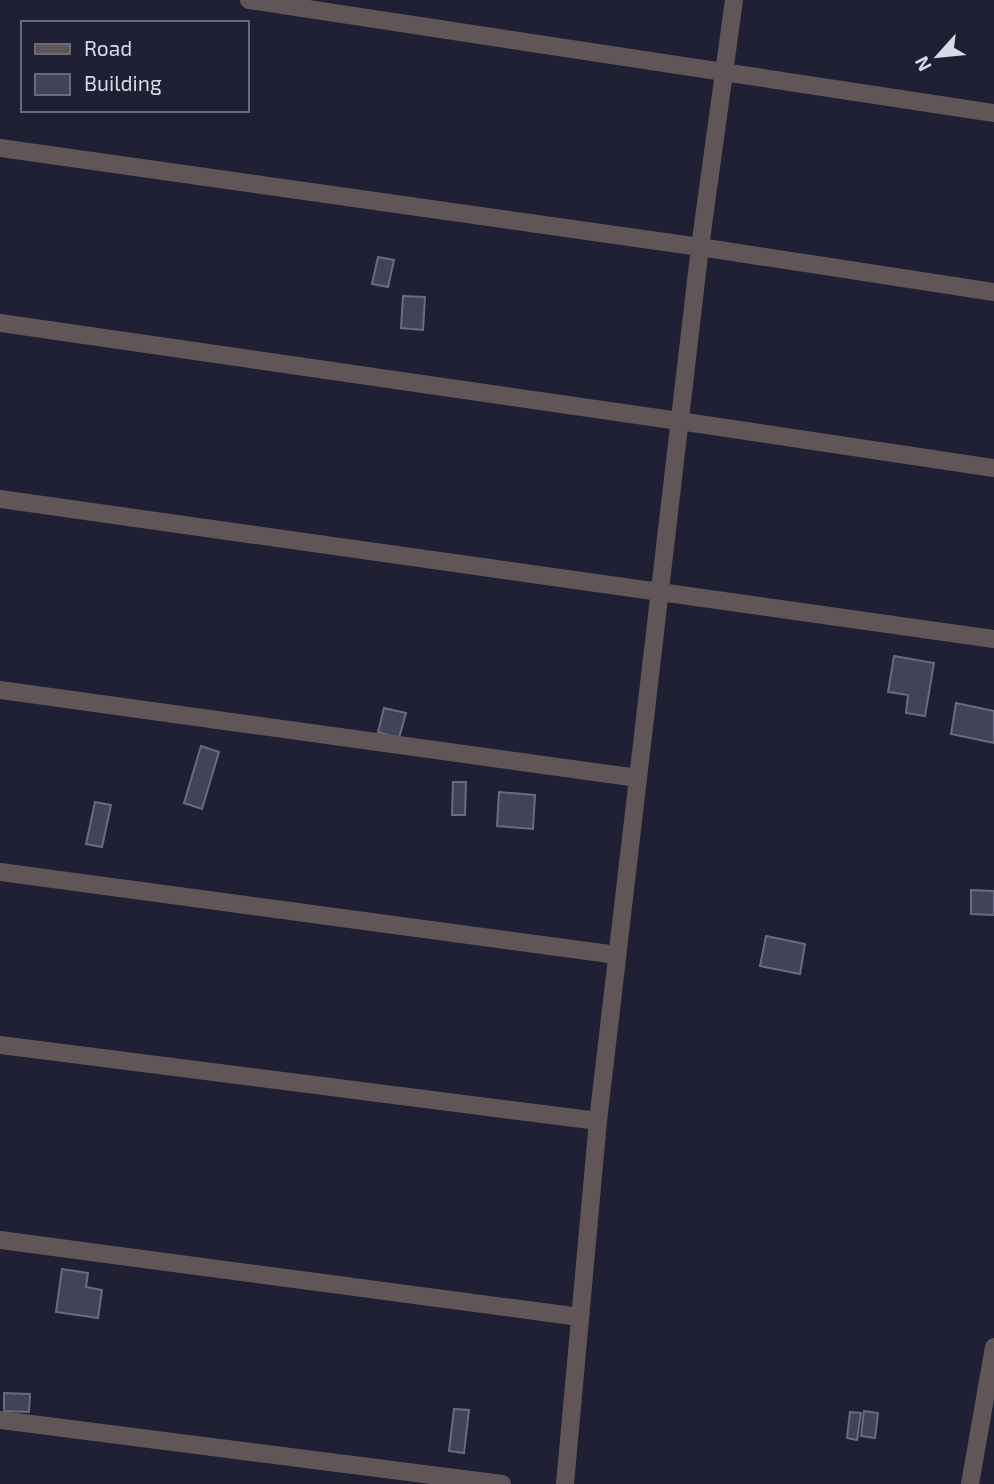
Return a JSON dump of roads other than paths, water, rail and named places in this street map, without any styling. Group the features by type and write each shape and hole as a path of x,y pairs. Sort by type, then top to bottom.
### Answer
{"street":[{"path":"248,0 994,113"},
{"path":"565,1484 598,1121 617,954 700,247 734,0"},
{"path":"0,148 700,247 994,292"},
{"path":"0,323 994,468"},
{"path":"0,499 994,639"},
{"path":"0,690 638,778"},
{"path":"0,872 617,954"},
{"path":"0,1045 598,1121"},
{"path":"0,1240 580,1317"},
{"path":"970,1484 994,1347"},
{"path":"0,1420 502,1484"}]}
